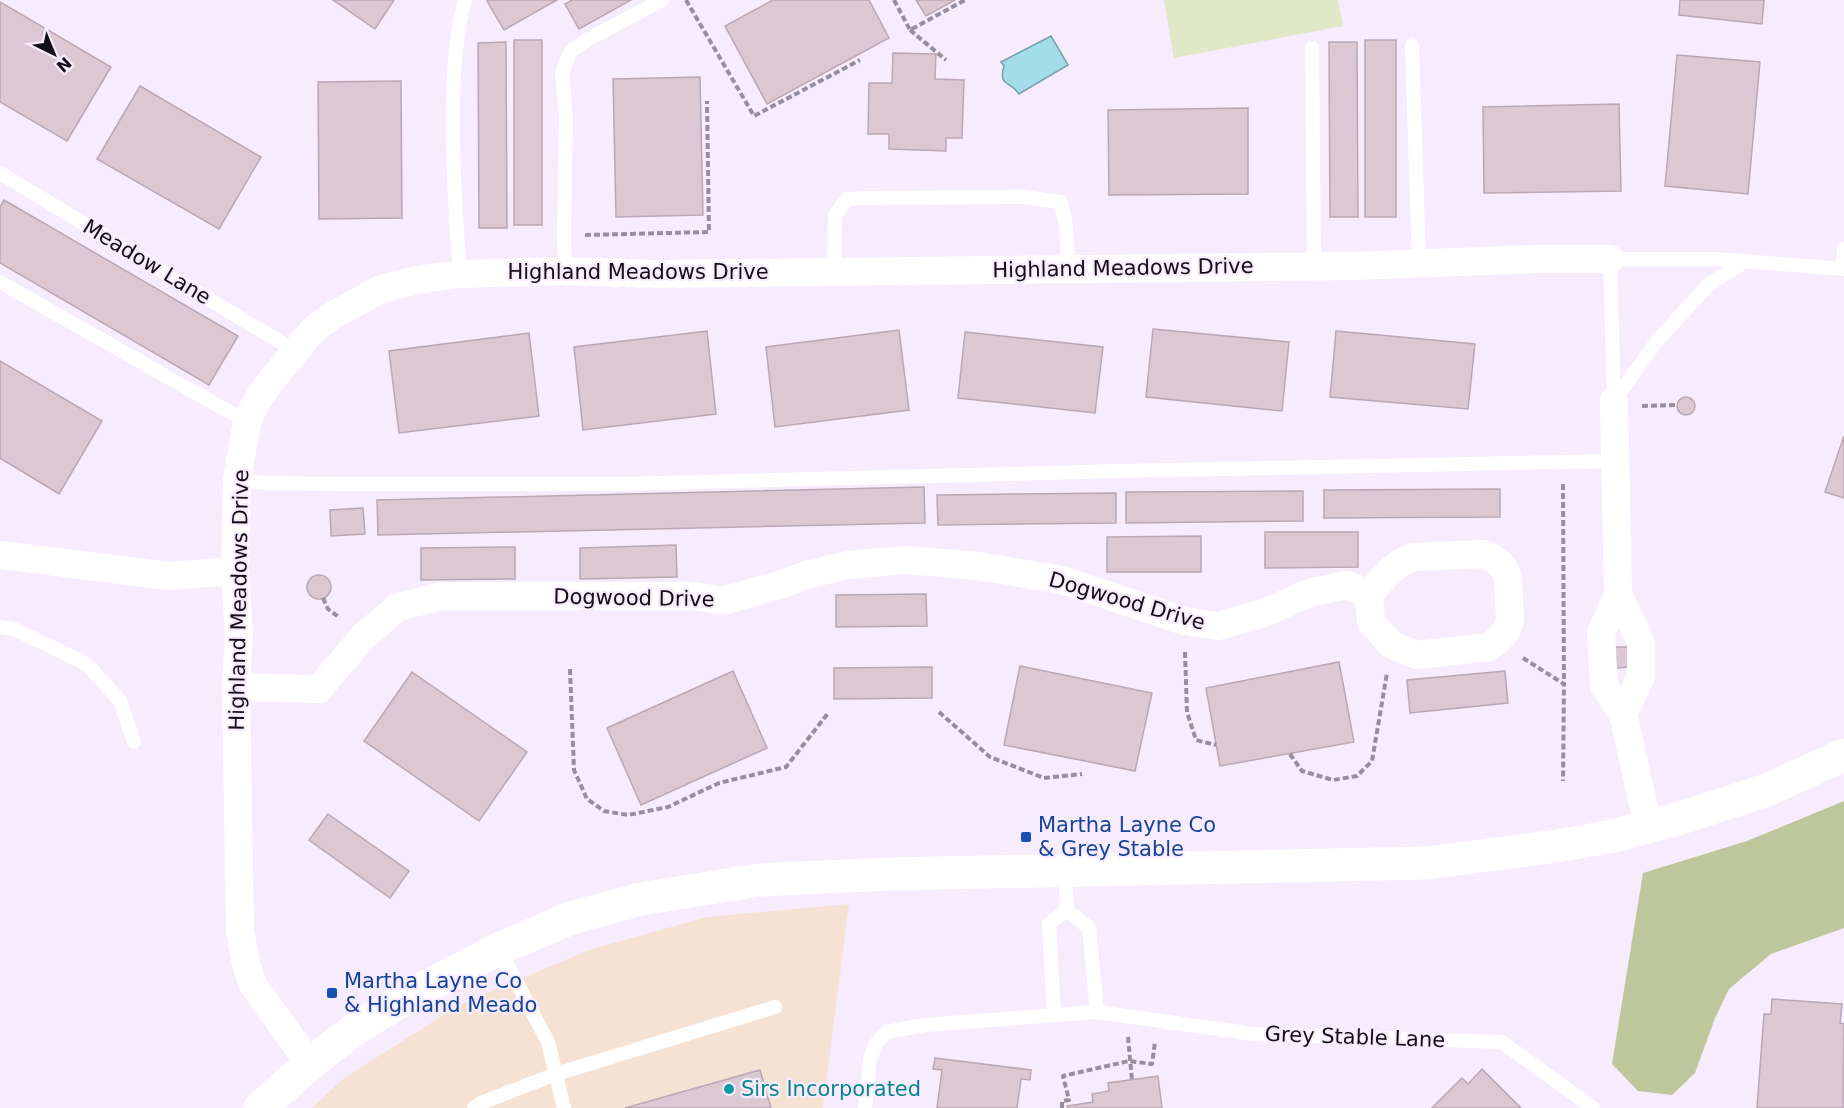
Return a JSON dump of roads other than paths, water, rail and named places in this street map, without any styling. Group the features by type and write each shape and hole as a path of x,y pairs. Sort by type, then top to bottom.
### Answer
{"main road":[{"path":"260,1108 310,1064 355,1029 409,996 499,949 571,918 641,899 759,880 889,874 1426,863 1614,836 1684,817 1767,790 1844,755"}],"street":[{"name":"Highland Meadows Drive","path":"310,1064 253,985 246,964 240,931 236,687 239,634 236,572 237,480 247,422 255,404 273,378 314,329 334,315 379,290 416,280 460,274 565,271 655,274 1314,266 1610,259"},
{"path":"1614,401 1618,594 1641,643 1641,676 1623,714"},
{"path":"1484,554 1494,558 1505,568 1508,575 1510,623 1498,640 1489,647 1417,655 1391,644 1371,622 1369,594 1390,571 1413,557 1484,554"},
{"path":"0,555 169,576 236,572"},
{"name":"Dogwood Drive","path":"236,687 319,688 363,637 398,607 442,596 693,596 723,601 810,574 848,565 906,560 979,566 1062,580 1184,621 1218,626 1264,613 1309,593 1347,585 1369,594"},
{"path":"1618,594 1601,633 1604,686 1623,714 1648,826"}],"lane":[{"path":"460,274 453,191 453,83 461,15 465,0"},
{"path":"565,271 566,117 562,73 570,52 587,40 662,0"},
{"path":"1412,45 1419,263"},
{"path":"1312,48 1314,266"},
{"name":"Meadow Lane","path":"0,173 295,351"},
{"path":"834,271 835,215 847,199 880,198 1023,197 1061,201 1066,226 1068,269"},
{"path":"1614,401 1610,259 1716,259 1843,269 1844,249"},
{"path":"1614,401 1657,340 1708,285 1744,262"},
{"path":"0,282 247,422"},
{"path":"237,480 266,483 622,484 1143,470 1616,461"},
{"path":"0,627 14,629 87,664 120,701 134,742"},
{"path":"1065,872 1067,910 1089,928 1097,1012"},
{"path":"1054,1015 1049,924 1067,910"},
{"path":"499,949 548,1042 564,1108"},
{"path":"480,1106 556,1074 775,1007"},
{"name":"Grey Stable Lane","path":"865,1108 870,1060 875,1045 887,1032 924,1025 1097,1012 1254,1034 1502,1042 1593,1108"}],"water":[{"path":"1051,36 1068,65 1019,94 1004,80 1004,66 1001,62"}],"place":[{"name":"Martha Layne Co & Grey Stable","path":"1026,837"},
{"name":"Martha Layne Co & Highland Meado","path":"332,993"},
{"name":"Sirs Incorporated","path":"729,1089"}]}
